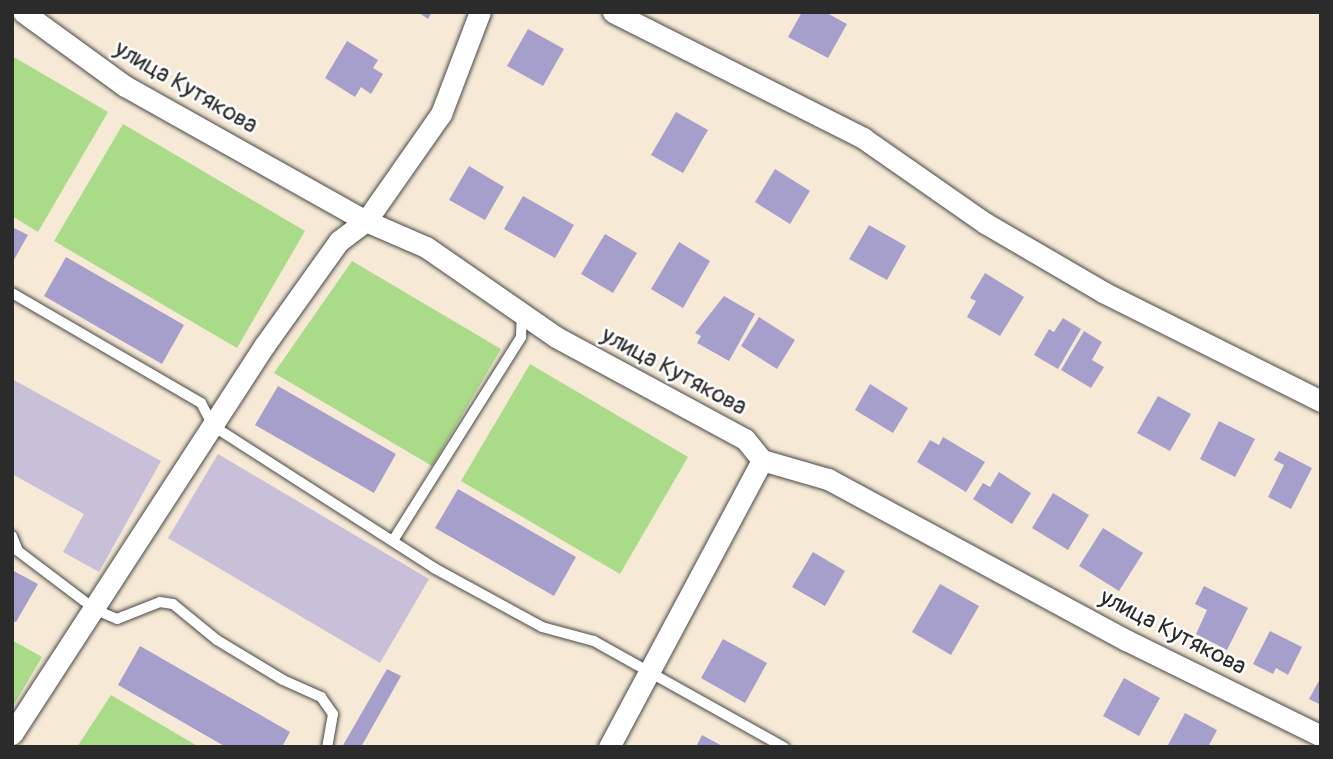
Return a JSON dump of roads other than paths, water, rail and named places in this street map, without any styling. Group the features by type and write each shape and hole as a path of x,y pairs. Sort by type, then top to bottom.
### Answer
{"street":[{"name":"улица Кутякова","path":"23,12 125,86 366,221 426,247 556,337 745,439 762,460 828,479 1126,640 1321,736"},
{"path":"12,734 324,260 339,241 366,221 441,114 480,12"},
{"path":"613,12 863,138 985,223 1103,292 1321,401"},
{"path":"609,747 762,460"}],"lane":[{"path":"12,293 201,403 213,426 394,539 434,568 542,627 594,641 784,747"},
{"path":"394,539 521,337 522,314"},
{"path":"12,536 18,551 96,610 117,619 160,603 173,604 217,639 283,680 321,696 333,714 327,747"}]}
